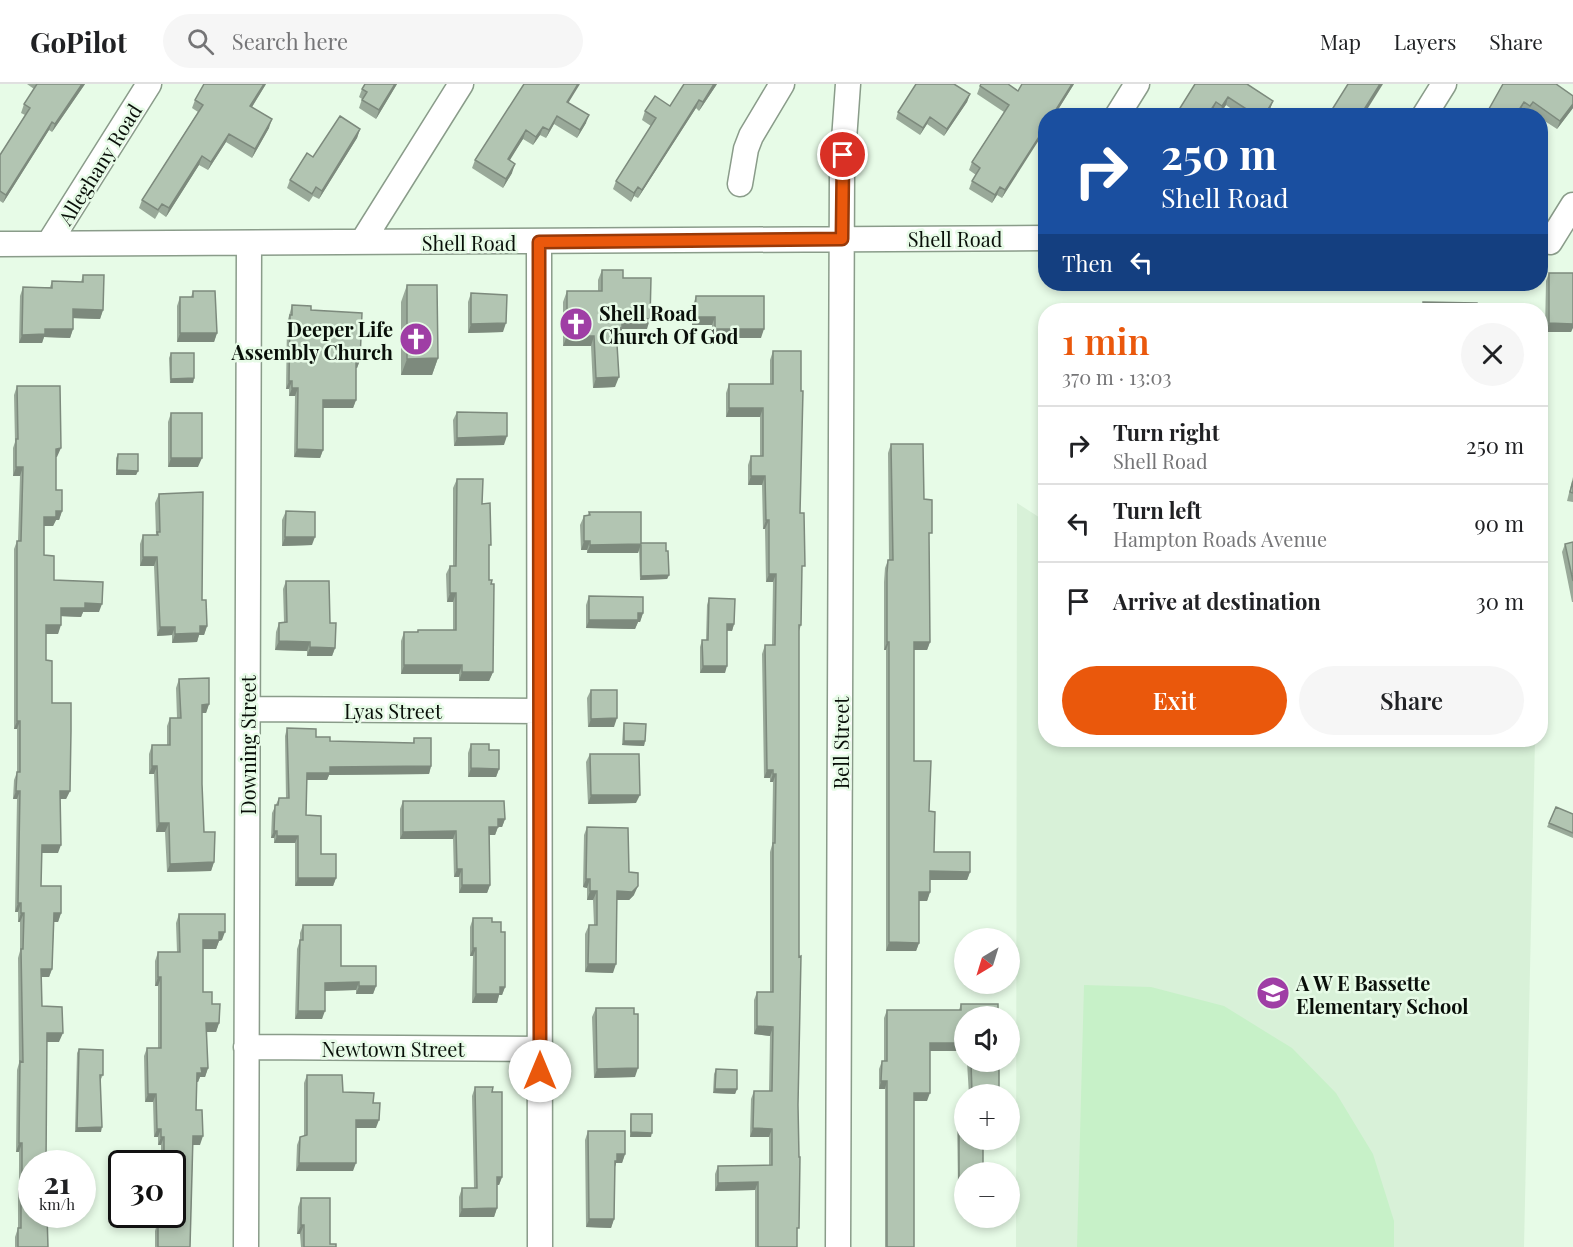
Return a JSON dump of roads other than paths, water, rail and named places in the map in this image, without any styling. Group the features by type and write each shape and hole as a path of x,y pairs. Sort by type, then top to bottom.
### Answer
{"street":[{"name":"Alleghany Road","path":"49,243 149,84"},
{"path":"362,242 461,84"},
{"path":"740,184 746,149 751,136 782,84"},
{"name":"Bell Street","path":"837,1247 842,239 843,141 848,84"},
{"path":"1122,108 1137,84"},
{"path":"1429,108 1444,84"},
{"path":"1554,242 1573,205"},
{"name":"Shell Road","path":"0,244 539,242 1038,236"},
{"path":"539,242 540,1247"},
{"name":"Downing Street","path":"246,1247 249,243"},
{"name":"Lyas Street","path":"248,709 539,711"},
{"name":"Newtown Street","path":"246,1047 540,1049"}],"place":[{"name":"Shell Road Church Of God","path":"576,324"},
{"name":"Deeper Life Assembly Church","path":"416,339"},
{"name":"A W E Bassette Elementary School","path":"1273,993"}]}
